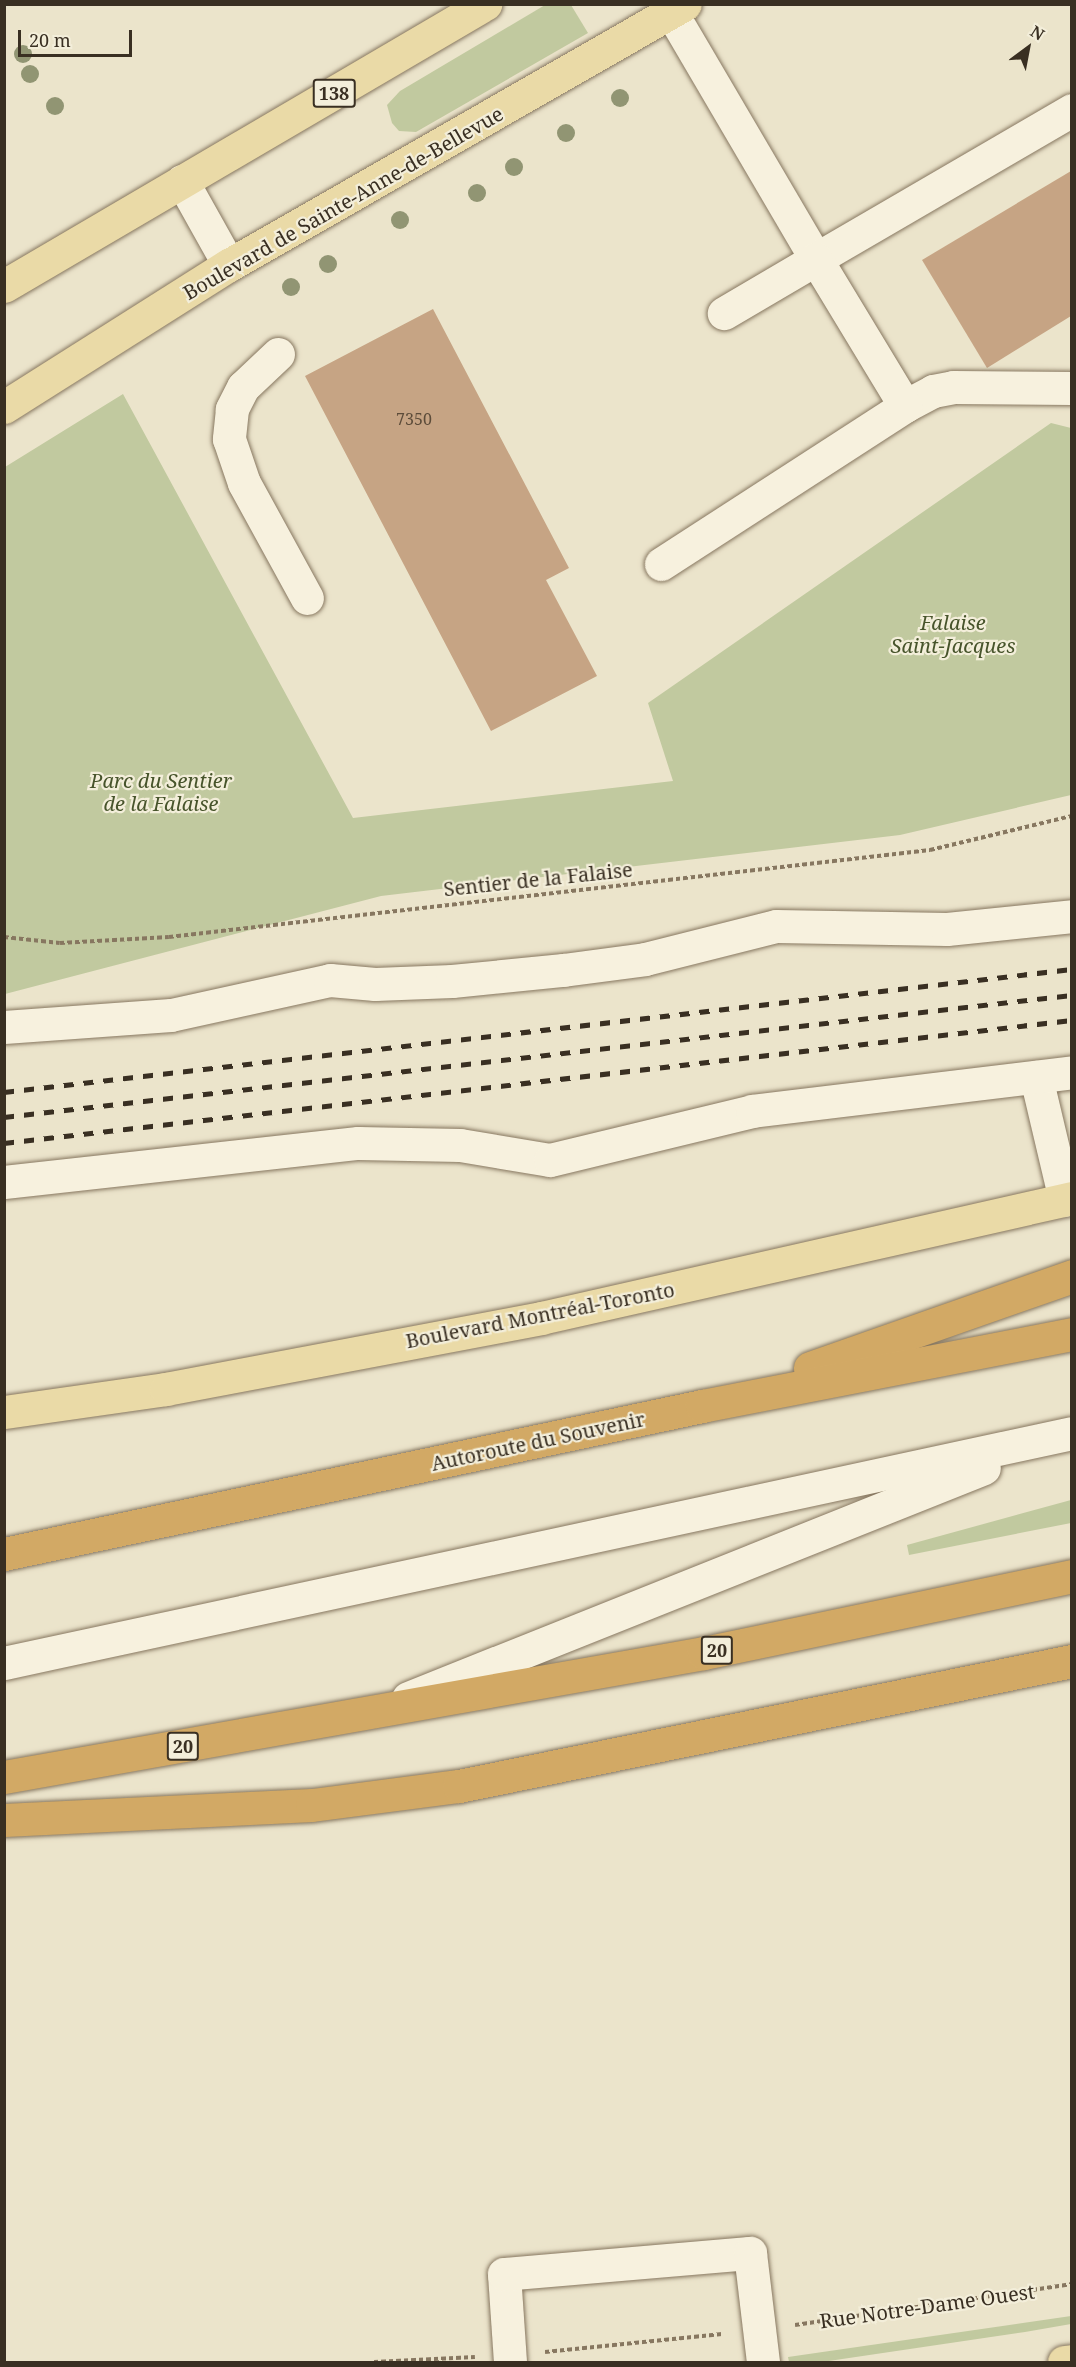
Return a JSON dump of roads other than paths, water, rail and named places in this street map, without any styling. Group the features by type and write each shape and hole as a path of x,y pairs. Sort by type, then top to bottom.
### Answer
{"highway":[{"path":"702,1406 1071,1276"},
{"name":"Autoroute du Souvenir","path":"4,1554 702,1406 1071,1334"},
{"name":"20","path":"4,1777 361,1716 870,1620 1071,1575"},
{"path":"4,1820 312,1805 459,1786 646,1751 1071,1661"}],"main road":[{"name":"138","path":"4,286 485,4"},
{"name":"Boulevard de Sainte-Anne-de-Bellevue","path":"4,406 229,265 674,7"},
{"name":"Boulevard Montréal-Toronto","path":"4,1412 166,1389 541,1318 1068,1199"},
{"path":"1064,2362 1071,2361"}],"lane":[{"path":"674,7 816,259 905,406"},
{"path":"724,314 1071,110"},
{"path":"182,181 229,265"},
{"path":"278,354 243,387 232,409 229,440 244,483 307,597"},
{"path":"661,564 905,406 953,387 1071,388"},
{"path":"4,1027 171,1015 330,980 375,984 452,981 575,968 645,958 776,926 947,929 1071,916"},
{"path":"4,1182 358,1143 429,1142 550,1160 752,1112 1071,1072"},
{"path":"1036,1077 1068,1199"},
{"path":"4,1663 1071,1433"},
{"path":"361,1716 1071,1433"},
{"path":"495,2360 504,2274 750,2253 763,2362"}],"railway":[{"path":"4,1092 1072,969"},
{"path":"4,1117 1072,995"},
{"path":"4,1143 1072,1020"}],"park label":[{"name":"Falaise Saint-Jacques","path":"953,634"},
{"name":"Parc du Sentier de la Falaise","path":"161,792"}]}
